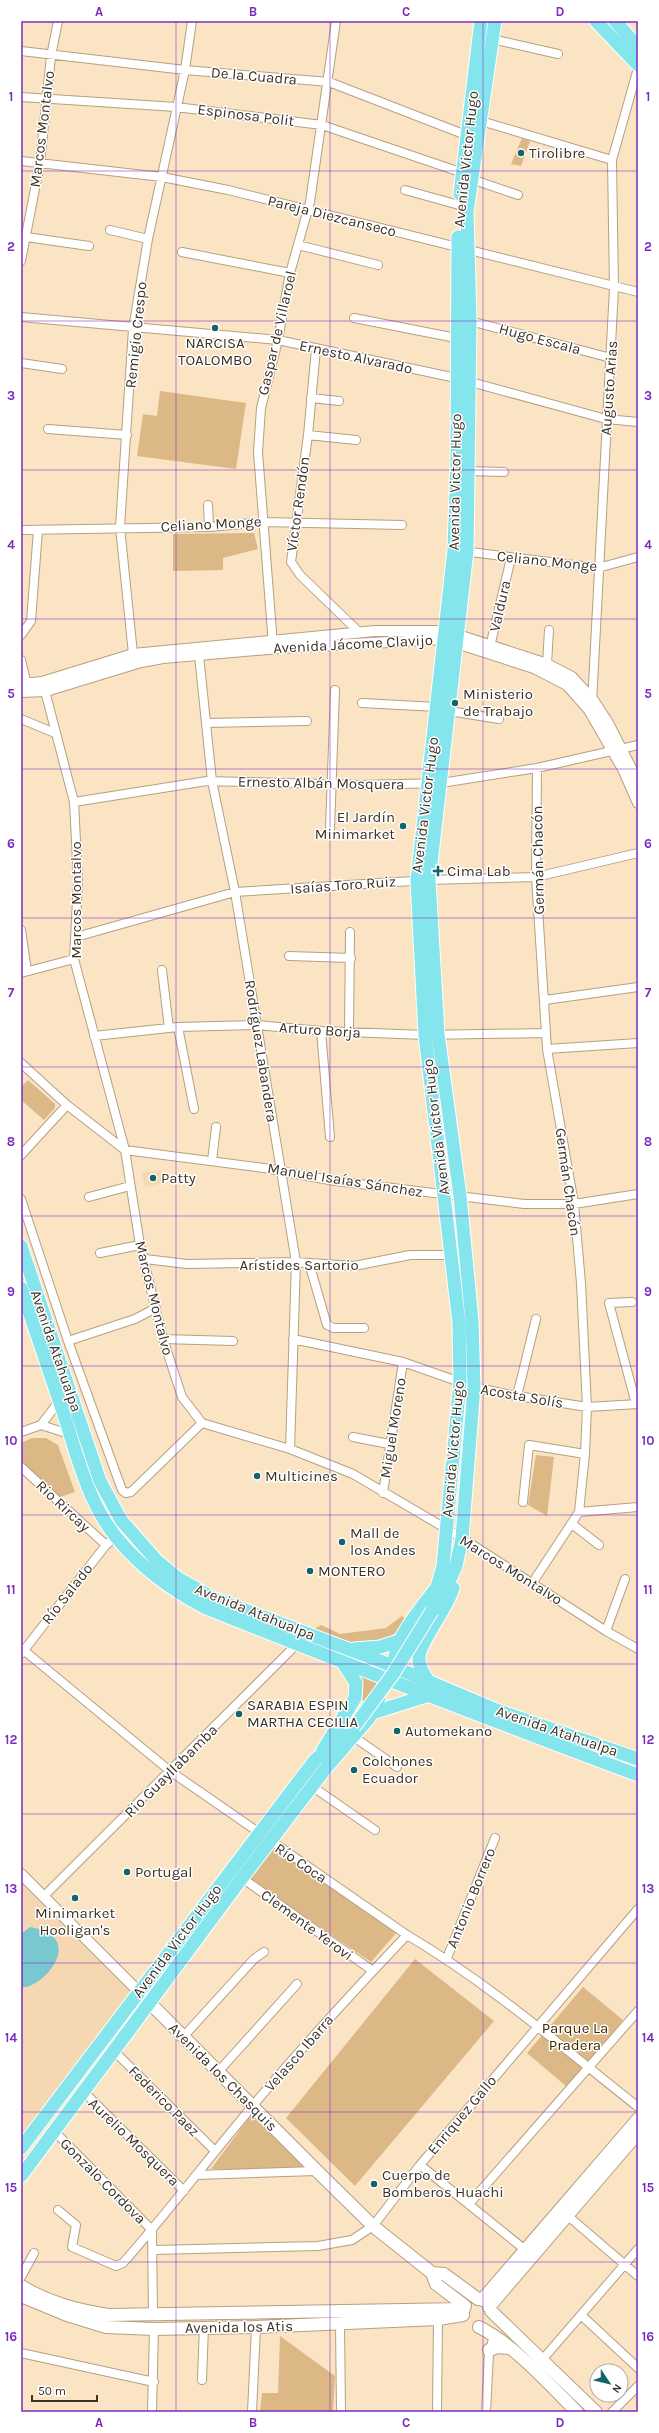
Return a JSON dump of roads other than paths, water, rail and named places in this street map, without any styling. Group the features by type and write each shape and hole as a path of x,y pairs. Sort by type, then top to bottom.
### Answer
{"main road":[{"path":"596,21 638,66"},
{"path":"615,21 638,47"},
{"name":"Avenida Victor Hugo","path":"435,1606 437,1587 443,1566 460,1382 459,1322 443,1195 431,1035 423,880 443,709 445,635 461,551 457,461 456,338 462,249 467,212 467,176 472,137 480,22"},
{"name":"Avenida Victor Hugo","path":"472,137 481,121 494,29"},
{"name":"Avenida Victor Hugo","path":"443,709 458,639 466,471 470,320 462,249 459,205 467,176"},
{"name":"Avenida Victor Hugo","path":"420,1651 451,1596 462,1538 474,1387 472,1321 460,1196 431,1035"},
{"name":"Avenida Atahualpa","path":"21,1246 100,1481 112,1507 137,1540 157,1561 179,1579 213,1598 393,1666 496,1710 638,1759"},
{"name":"Avenida Atahualpa","path":"21,1288 69,1434 110,1541 178,1593 206,1608 343,1663 391,1680 426,1696 638,1775"},
{"name":"Avenida Victor Hugo","path":"21,2176 242,1878 354,1732 444,1594 456,1566"},
{"name":"Avenida Victor Hugo","path":"393,1666 401,1638 437,1587"},
{"path":"347,1649 380,1648 401,1638 407,1646 420,1651 419,1664 429,1682"},
{"path":"380,1661 391,1680"},
{"path":"318,1758 349,1710 356,1691 353,1676 343,1663"},
{"path":"391,1680 393,1666"},
{"name":"Avenida Victor Hugo","path":"21,2148 258,1833 318,1758 354,1732 371,1715 382,1692 391,1680"},
{"path":"349,1710 359,1708 371,1715 426,1696"},
{"name":"Avenida Victor Hugo","path":"326,1768 340,1742"},
{"name":"Avenida los Chasquis","path":"139,1992 252,2107 374,2226 432,2273 436,2284 464,2310"},
{"path":"485,2304 530,2253 638,2119"},
{"path":"530,2253 568,2216 638,2133"},
{"name":"Avenida los Chasquis","path":"432,2273 444,2274 485,2304 596,2412"},
{"name":"Avenida los Atis","path":"21,2286 54,2303 77,2310 108,2315 438,2314"},
{"path":"438,2314 445,2300 446,2292"},
{"name":"Avenida los Atis","path":"21,2296 67,2315 106,2327 154,2329 204,2326 256,2327 340,2324 464,2310"},
{"path":"485,2304 471,2300 464,2310 469,2324 479,2327 494,2336 577,2412"},
{"path":"479,2327 488,2321 485,2304"},
{"path":"489,2350 498,2347 508,2348"}],"street":[{"name":"Marcos Montalvo","path":"21,261 40,163 52,56 58,21"},
{"name":"Remigio Crespo","path":"133,654 120,527 134,329 148,239 185,70 192,21"},
{"name":"Gaspar de Villaroel","path":"273,643 258,435 261,408 278,340 290,272 308,210 329,82 336,21"},
{"path":"480,22 558,54"},
{"name":"De la Cuadra","path":"21,51 52,56 185,70 329,82 472,137"},
{"name":"Augusto Arias","path":"591,705 614,288 612,160 638,66"},
{"name":"Espinosa Polit","path":"21,97 176,107 322,125 518,195"},
{"path":"481,121 612,160"},
{"name":"Pareja Diezcanseco","path":"21,161 162,177 228,190 614,288 638,292"},
{"path":"405,190 459,205"},
{"path":"110,230 148,239"},
{"path":"26,237 89,246"},
{"path":"298,245 378,265"},
{"path":"182,252 290,272"},
{"name":"Ernesto Alvarado","path":"21,317 134,329 158,329 278,340 456,378 606,419 638,422"},
{"path":"354,318 456,338"},
{"name":"Hugo Escala","path":"470,320 611,358"},
{"name":"Víctor Rendón","path":"316,349 310,398 308,435 297,522 290,553 294,569 359,632"},
{"path":"21,363 62,368"},
{"path":"310,398 339,401"},
{"path":"48,429 127,435"},
{"path":"308,435 356,440"},
{"path":"466,471 504,472"},
{"path":"208,504 209,527"},
{"name":"Celiano Monge","path":"21,530 120,527 209,527 264,522 402,525"},
{"path":"21,635 31,621 38,530"},
{"name":"Celiano Monge","path":"461,551 598,568 638,557"},
{"name":"Valdura","path":"490,649 511,558"},
{"path":"547,664 549,630"},
{"name":"Avenida Jácome Clavijo","path":"24,688 44,686 141,662 359,632 445,635 547,664 572,677 638,782"},
{"name":"Avenida Jácome Clavijo","path":"44,686 133,654 273,643 445,635"},
{"name":"Avenida Jácome Clavijo","path":"490,649 552,676 567,685 591,705"},
{"name":"Rodríguez Labandera","path":"199,655 212,782 235,892 296,1262 290,1449"},
{"path":"21,660 24,688"},
{"name":"Marcos Montalvo","path":"44,686 74,802 78,881 74,959 125,1150 140,1245 145,1259 163,1339 182,1397 202,1423 290,1449 353,1474 462,1538 533,1582 606,1631 638,1649"},
{"path":"330,829 335,690"},
{"path":"362,703 443,709 499,720"},
{"path":"21,719 55,733"},
{"path":"206,724 307,721"},
{"name":"Ernesto Albán Mosquera","path":"74,802 212,782 332,784 435,783 537,768 638,745"},
{"name":"Avenida Jácome Clavijo","path":"617,750 638,803"},
{"name":"Germán Chacón","path":"533,1582 579,1512 586,1454 587,1407 581,1283 574,1204 547,1049 536,877 537,768"},
{"name":"Isaías Toro Ruiz","path":"76,937 235,892 423,880 536,877 638,853"},
{"path":"21,930 24,972 74,959"},
{"path":"349,1032 351,958 350,932"},
{"path":"289,956 351,958"},
{"path":"162,970 169,1028"},
{"path":"545,1000 638,987"},
{"name":"Arturo Borja","path":"94,1036 178,1027 257,1025 321,1031 431,1035 546,1033"},
{"path":"178,1027 194,1109"},
{"path":"321,1031 330,1137"},
{"path":"547,1049 638,1043"},
{"path":"21,1063 67,1106 125,1150"},
{"path":"21,1155 67,1106"},
{"path":"212,1161 216,1127"},
{"name":"Manuel Isaías Sánchez","path":"125,1150 212,1161 335,1181 524,1204 574,1204 638,1194"},
{"path":"89,1197 130,1186"},
{"path":"21,1199 68,1341 122,1490 126,1493 131,1492 202,1423"},
{"path":"100,1253 140,1245"},
{"name":"Arístides Sartorio","path":"145,1259 187,1264 296,1262 354,1266 396,1256 451,1255"},
{"path":"309,1263 327,1325 334,1328 364,1328"},
{"path":"632,1302 609,1303 637,1404"},
{"path":"68,1341 135,1319 156,1308"},
{"path":"517,1396 536,1319"},
{"path":"163,1339 233,1341"},
{"name":"Acosta Solís","path":"293,1339 403,1362 474,1387 517,1396 587,1407 637,1404"},
{"name":"Miguel Moreno","path":"383,1493 389,1444 403,1362"},
{"path":"21,1432 41,1424 59,1402 67,1385"},
{"path":"41,1424 69,1434"},
{"path":"353,1437 389,1444"},
{"path":"523,1502 529,1445 586,1454"},
{"name":"Rio Rircay","path":"21,1467 110,1541"},
{"path":"579,1512 638,1507"},
{"path":"572,1524 599,1545"},
{"name":"Río Salado","path":"22,1651 110,1541"},
{"path":"606,1631 625,1579"},
{"name":"Rio Guayllabamba","path":"43,1897 297,1644"},
{"name":"Río Coca","path":"22,1651 170,1772 407,1935 447,1958 538,2025 589,2068 638,2106"},
{"path":"354,1732 397,1767"},
{"path":"313,1787 375,1830"},
{"name":"Antonio Borrero","path":"447,1958 495,1838"},
{"name":"Avenida los Chasquis","path":"21,1874 139,1992"},
{"name":"Clemente Yerovi","path":"242,1878 372,1971"},
{"name":"Enriquez Gallo","path":"154,2250 338,2244 359,2236 374,2226 420,2165 538,2025 638,1910"},
{"name":"Velasco Ibarra","path":"58,2210 76,2225 72,2247 116,2266 123,2264 252,2107 372,1971 407,1935"},
{"path":"183,2037 254,1959 264,1952"},
{"path":"218,2072 297,1984"},
{"path":"469,2204 638,2011"},
{"name":"Federico Paez","path":"114,2051 215,2151"},
{"name":"Aurelio Mosquera","path":"84,2092 184,2191"},
{"name":"Gonzalo Cordova","path":"54,2131 152,2230"},
{"path":"420,2165 530,2253"},
{"path":"197,2174 317,2171"},
{"path":"568,2216 638,2276"},
{"path":"152,2230 154,2250 153,2315"},
{"path":"542,2360 638,2250"},
{"path":"21,2277 34,2253"},
{"path":"437,2412 438,2314"},
{"path":"581,2315 638,2368"},
{"path":"340,2324 341,2412"},
{"path":"202,2380 204,2326"},
{"path":"252,2412 256,2327"},
{"path":"152,2412 154,2382 154,2329"},
{"path":"486,2412 489,2350 494,2336"},
{"path":"21,2353 154,2382"},
{"path":"612,2412 638,2386"}],"water":[{"path":"30,1927 48,1933 57,1941 59,1951 55,1962 39,1981 29,1986 21,1987 21,1934"}],"place":[{"name":"Tirolibre","path":"521,153"},
{"name":"NARCISA TOALOMBO","path":"215,328"},
{"name":"Ministerio de Trabajo","path":"455,703"},
{"name":"El Jardín Minimarket","path":"403,826"},
{"name":"Cima Lab","path":"438,871"},
{"name":"Patty","path":"153,1178"},
{"name":"Multicines","path":"257,1476"},
{"name":"Mall de los Andes","path":"342,1542"},
{"name":"MONTERO","path":"310,1571"},
{"name":"SARABIA ESPIN MARTHA CECILIA","path":"239,1714"},
{"name":"Automekano","path":"397,1731"},
{"name":"Colchones Ecuador","path":"354,1770"},
{"name":"Portugal","path":"127,1872"},
{"name":"Minimarket Hooligan's","path":"75,1898"},
{"name":"Cuerpo de Bomberos Huachi","path":"374,2184"}],"park label":[{"name":"Parque La Pradera","path":"575,2036"}]}
